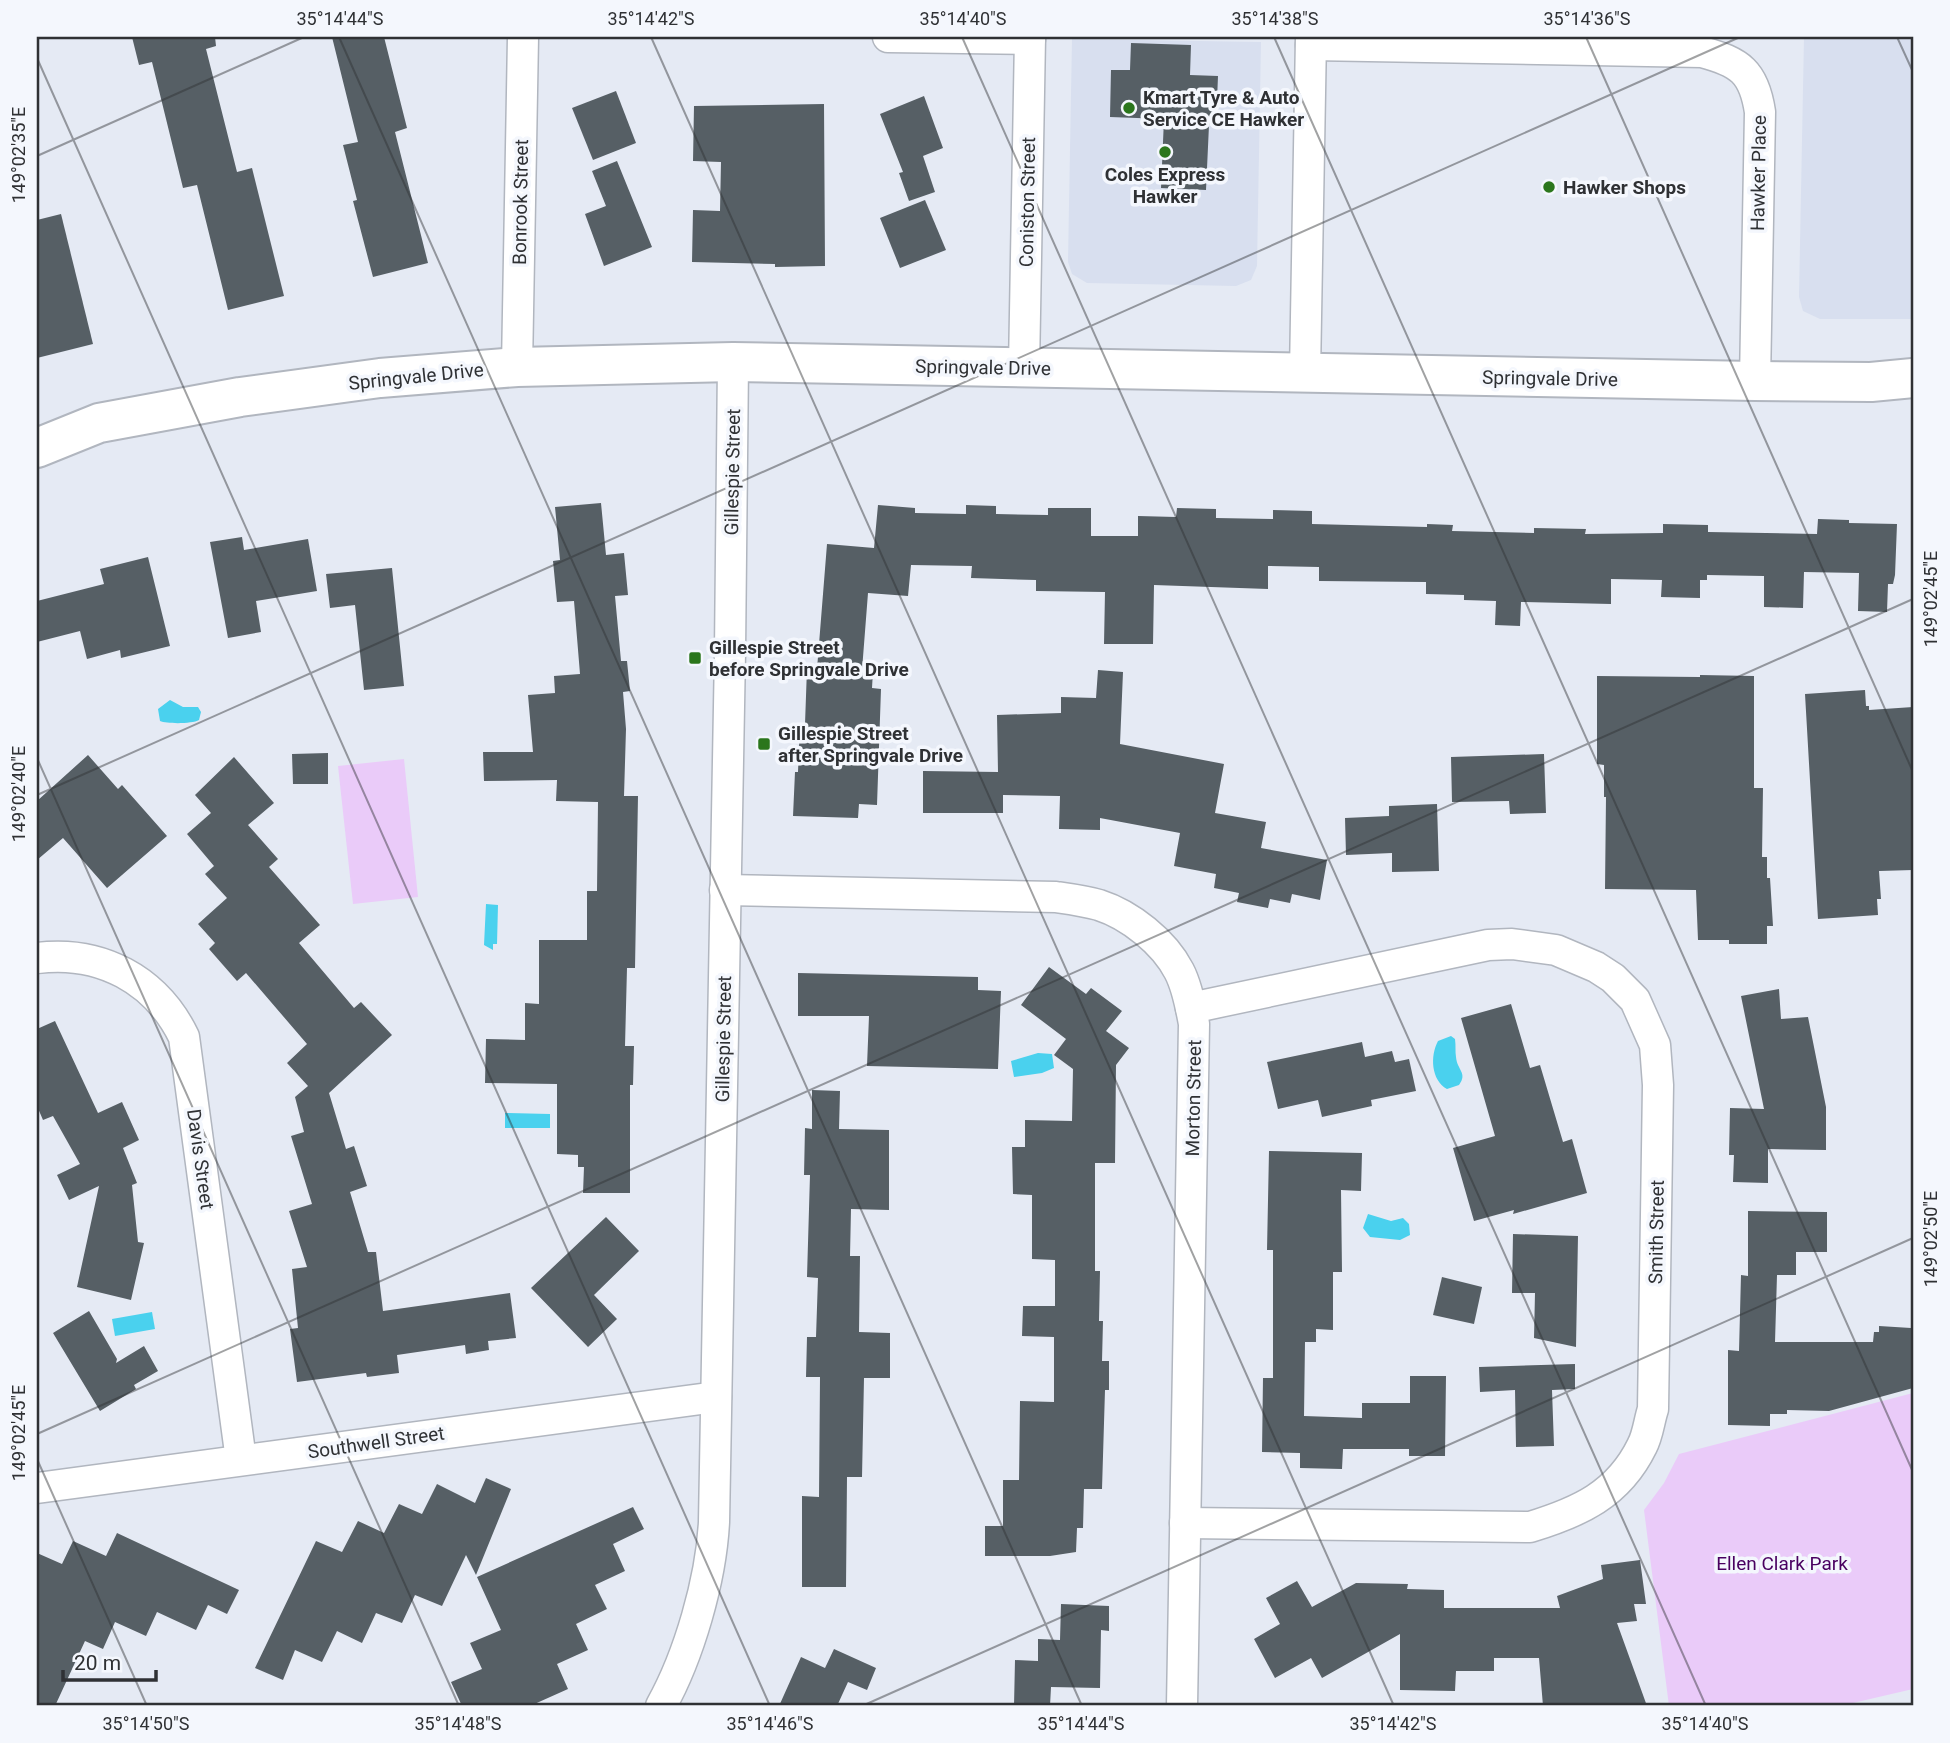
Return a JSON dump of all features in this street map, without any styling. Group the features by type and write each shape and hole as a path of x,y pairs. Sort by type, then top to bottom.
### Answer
{"main road":[{"name":"Springvale Drive","path":"37,422 99,423 268,393 380,378 517,367 733,362 1755,381 1871,382 1913,378"},
{"name":"Springvale Drive","path":"1871,382 1913,393"},
{"name":"Springvale Drive","path":"37,448 99,423"}],"street":[{"name":"Bonrook Street","path":"517,367 523,37"},
{"path":"888,37 1030,38"},
{"name":"Coniston Street","path":"1024,368 1030,38"},
{"name":"Hawker Place","path":"1305,373 1311,41 1702,52 1726,58 1745,71 1757,90 1760,112 1755,381"},
{"name":"Gillespie Street","path":"661,1706 673,1686 697,1617 713,1531 733,362"},
{"name":"Morton Street","path":"725,890 1056,897 1100,906 1120,915 1154,938 1178,970 1194,1024 1182,1706"},
{"name":"Smith Street","path":"1185,1523 1530,1527 1570,1515 1589,1505 1621,1478 1643,1445 1653,1409 1658,1085 1655,1045 1635,1000 1613,978 1596,967 1556,950 1512,944 1488,945 1191,1008"},
{"name":"Davis Street","path":"37,958 75,957 116,968 151,989 175,1019 184,1037 241,1460"},
{"name":"Southwell Street","path":"37,1488 716,1397"}],"shaded area":[{"path":"1804,37 1913,37 1913,319 1820,319 1803,311 1799,297"},
{"name":"Coles Express Hawker","path":"1072,39 1261,42 1257,266 1251,280 1236,286 1087,283 1072,274 1068,262"}],"green space":[{"path":"404,759 418,897 353,904 338,766"},
{"name":"Ellen Clark Park","path":"1913,1393 1913,1689 1840,1706 1669,1706 1644,1510 1664,1483 1679,1454"}],"water":[{"path":"170,700 183,707 198,707 201,712 199,720 180,723 160,721 158,709"},
{"path":"486,904 498,905 497,944 493,944 493,950 484,945"},
{"path":"1451,1036 1455,1039 1462,1077 1459,1085 1447,1089 1435,1074 1433,1060 1438,1041"},
{"path":"1038,1053 1052,1054 1054,1068 1042,1073 1014,1077 1011,1061"},
{"path":"505,1113 550,1114 550,1128 505,1128"},
{"path":"1368,1214 1391,1221 1403,1218 1409,1224 1410,1235 1400,1240 1370,1237 1363,1228"},
{"path":"152,1312 155,1329 115,1336 112,1319"}],"building":[{"path":"132,37 215,37 216,46 206,49 237,172 252,168 284,296 228,310 197,185 183,188 152,62 139,65"},
{"path":"332,37 384,37 407,128 395,132 428,263 373,277 353,201 357,200 343,145 358,142"},
{"path":"1131,43 1191,45 1190,75 1218,76 1216,125 1209,125 1206,190 1161,188 1164,119 1110,117 1111,70 1130,70"},
{"path":"616,91 636,143 593,160 572,108"},
{"path":"924,96 943,148 923,156 935,192 909,201 899,173 903,172 880,114"},
{"path":"824,104 825,266 775,267 775,264 692,262 693,210 720,211 721,162 693,161 694,106"},
{"path":"617,161 652,247 604,266 585,214 606,206 592,171"},
{"path":"925,200 946,250 900,268 880,218"},
{"path":"61,214 93,344 37,358 37,220"},
{"path":"601,503 606,555 624,553 628,595 615,596 621,661 627,661 630,691 623,692 626,729 624,796 638,796 635,968 627,968 625,1046 634,1046 633,1085 630,1085 630,1193 583,1193 584,1167 578,1167 578,1155 557,1154 557,1084 485,1083 486,1039 525,1040 525,1003 539,1004 539,940 587,940 587,891 597,891 598,802 556,801 557,780 484,781 483,752 533,752 528,695 555,693 554,676 580,674 574,601 557,602 553,561 560,560 555,507"},
{"path":"878,505 915,508 915,513 966,514 966,505 996,506 996,514 1048,515 1048,508 1091,508 1091,536 1138,536 1138,516 1176,517 1177,508 1216,509 1216,518 1273,519 1273,510 1312,511 1312,524 1427,527 1427,524 1453,525 1452,531 1534,533 1534,528 1586,529 1585,534 1663,533 1663,524 1708,525 1708,532 1817,534 1818,519 1849,520 1849,523 1897,524 1895,575 1893,584 1888,584 1887,612 1858,611 1859,573 1804,572 1803,608 1764,607 1764,576 1707,575 1707,580 1700,580 1700,598 1661,597 1662,580 1611,579 1611,604 1521,602 1520,626 1495,625 1496,601 1464,600 1464,595 1426,594 1426,582 1319,581 1319,567 1268,566 1268,589 1154,585 1153,644 1104,644 1105,592 1036,591 1036,580 971,578 972,566 911,565 908,596 868,593 862,670 873,671 872,688 881,689 877,805 859,804 858,818 793,816 800,724 805,724 807,668 817,669 827,544 874,548"},
{"path":"242,537 244,550 308,539 317,591 256,601 261,632 228,638 210,542"},
{"path":"148,557 170,646 121,658 120,650 87,659 80,631 37,642 37,601 104,584 100,569"},
{"path":"392,568 404,686 364,690 355,605 330,608 326,574"},
{"path":"1098,670 1123,672 1120,744 1224,764 1215,813 1266,822 1261,848 1327,860 1320,900 1292,894 1290,903 1270,899 1268,908 1237,902 1239,893 1214,888 1216,874 1174,866 1180,833 1100,818 1100,830 1059,829 1060,796 1003,795 1003,813 923,813 923,771 998,772 997,715 1061,713 1061,697 1096,698"},
{"path":"1597,676 1754,676 1754,788 1763,788 1762,857 1767,857 1773,926 1767,926 1767,944 1729,944 1729,940 1698,940 1696,890 1605,889 1606,797 1604,765 1597,764"},
{"path":"1865,690 1866,706 1869,706 1869,710 1913,707 1913,870 1879,871 1881,899 1877,899 1878,915 1818,919 1805,694"},
{"path":"328,753 328,784 293,784 292,754"},
{"path":"1544,754 1546,813 1510,814 1509,801 1452,802 1451,757"},
{"path":"88,755 118,789 122,785 167,836 107,888 63,838 37,860 37,801"},
{"path":"234,757 274,803 248,825 278,859 269,867 320,925 299,943 354,1008 361,1002 392,1035 329,1093 346,1149 354,1146 367,1186 350,1192 368,1252 376,1252 383,1311 510,1293 516,1338 488,1341 489,1350 466,1354 465,1345 397,1355 399,1373 367,1377 366,1373 297,1382 290,1329 298,1328 292,1269 307,1267 289,1211 312,1204 291,1136 304,1132 295,1097 308,1086 287,1063 307,1044 246,973 237,981 209,949 215,943 198,924 227,898 205,874 214,866 187,834 211,813 195,795"},
{"path":"1437,804 1439,871 1392,872 1392,853 1346,855 1345,818 1389,816 1389,806"},
{"path":"1049,967 1086,994 1091,988 1122,1011 1106,1031 1129,1048 1116,1065 1115,1163 1095,1163 1095,1271 1100,1271 1099,1321 1103,1321 1102,1361 1109,1361 1109,1390 1105,1390 1102,1489 1084,1489 1083,1528 1077,1528 1076,1552 1050,1556 985,1556 985,1526 1003,1526 1003,1480 1019,1480 1020,1401 1054,1402 1054,1337 1022,1336 1023,1306 1055,1306 1055,1260 1032,1259 1032,1195 1013,1194 1012,1147 1025,1147 1025,1120 1072,1121 1073,1069 1054,1055 1066,1039 1021,1005"},
{"path":"798,973 978,977 978,990 1001,991 998,1069 867,1066 869,1016 798,1016"},
{"path":"1779,989 1781,1019 1808,1017 1826,1107 1826,1150 1768,1149 1768,1183 1733,1182 1734,1155 1729,1155 1730,1108 1764,1109 1741,996"},
{"path":"1511,1004 1530,1068 1540,1065 1563,1142 1572,1139 1587,1193 1513,1214 1514,1210 1474,1221 1453,1148 1495,1136 1461,1018"},
{"path":"55,1021 98,1113 122,1102 139,1140 123,1148 137,1183 132,1185 138,1242 144,1243 131,1300 77,1287 99,1186 69,1200 57,1175 80,1164 53,1116 43,1120 37,1106 37,1029"},
{"path":"1362,1042 1365,1057 1392,1051 1395,1062 1409,1059 1416,1091 1371,1100 1372,1106 1322,1117 1318,1100 1278,1109 1267,1062"},
{"path":"812,1090 840,1091 839,1129 889,1130 889,1210 851,1209 850,1256 860,1256 859,1332 890,1333 890,1378 864,1378 862,1477 847,1477 846,1587 802,1587 802,1496 819,1497 820,1377 806,1377 807,1337 816,1337 818,1278 807,1277 810,1175 804,1175 805,1128 812,1129"},
{"path":"1269,1151 1362,1153 1361,1191 1341,1190 1342,1272 1333,1272 1333,1330 1316,1329 1316,1342 1305,1342 1304,1416 1362,1418 1362,1403 1410,1403 1410,1376 1446,1376 1445,1456 1409,1456 1409,1449 1343,1449 1342,1469 1300,1468 1300,1453 1262,1452 1263,1378 1273,1378 1273,1250 1267,1250"},
{"path":"1748,1211 1827,1212 1827,1252 1796,1252 1796,1275 1777,1275 1775,1342 1873,1342 1874,1332 1879,1332 1879,1326 1911,1328 1913,1388 1829,1411 1787,1410 1787,1414 1770,1414 1770,1426 1728,1425 1728,1350 1739,1351 1741,1275 1748,1276"},
{"path":"606,1217 639,1251 594,1295 617,1319 588,1347 531,1288"},
{"path":"1513,1234 1578,1236 1576,1347 1534,1338 1535,1293 1512,1293"},
{"path":"1442,1277 1482,1287 1474,1324 1433,1315"},
{"path":"89,1311 117,1359 116,1363 144,1346 158,1371 134,1385 136,1389 100,1411 53,1333"},
{"path":"1575,1364 1575,1389 1552,1390 1554,1446 1516,1447 1515,1390 1480,1392 1479,1367"},
{"path":"486,1478 511,1489 476,1575 466,1555 442,1606 415,1595 402,1623 376,1613 362,1643 337,1631 322,1662 295,1650 283,1680 255,1668 316,1541 342,1552 358,1521 384,1533 399,1504 422,1514 437,1484 475,1503"},
{"path":"633,1507 644,1529 613,1544 625,1571 595,1585 607,1609 576,1624 588,1650 557,1664 568,1689 530,1706 462,1706 451,1682 482,1669 470,1643 501,1630 477,1577"},
{"path":"117,1533 239,1590 227,1614 208,1605 196,1630 157,1612 146,1636 115,1622 103,1649 85,1641 55,1706 37,1706 37,1553 62,1564 73,1541 106,1556"},
{"path":"1640,1560 1646,1604 1634,1604 1637,1621 1617,1623 1647,1706 1543,1706 1539,1658 1494,1658 1494,1671 1456,1671 1455,1691 1400,1690 1400,1634 1322,1678 1311,1658 1275,1678 1254,1639 1280,1624 1266,1598 1297,1581 1312,1607 1356,1583 1408,1584 1407,1589 1444,1590 1444,1608 1560,1608 1557,1596 1603,1579 1601,1565"},
{"path":"1061,1604 1109,1606 1109,1631 1101,1630 1100,1688 1051,1687 1050,1706 1014,1706 1015,1660 1038,1661 1038,1639 1060,1640"},
{"path":"834,1649 876,1668 867,1690 848,1682 837,1706 779,1706 801,1657 825,1668"}],"place":[{"name":"Kmart Tyre & Auto Service CE Hawker","path":"1129,108"},
{"name":"Coles Express Hawker","path":"1165,152"},
{"name":"Hawker Shops","path":"1549,187"},
{"name":"Gillespie Street before Springvale Drive","path":"695,658"},
{"name":"Gillespie Street after Springvale Drive","path":"764,744"}]}
